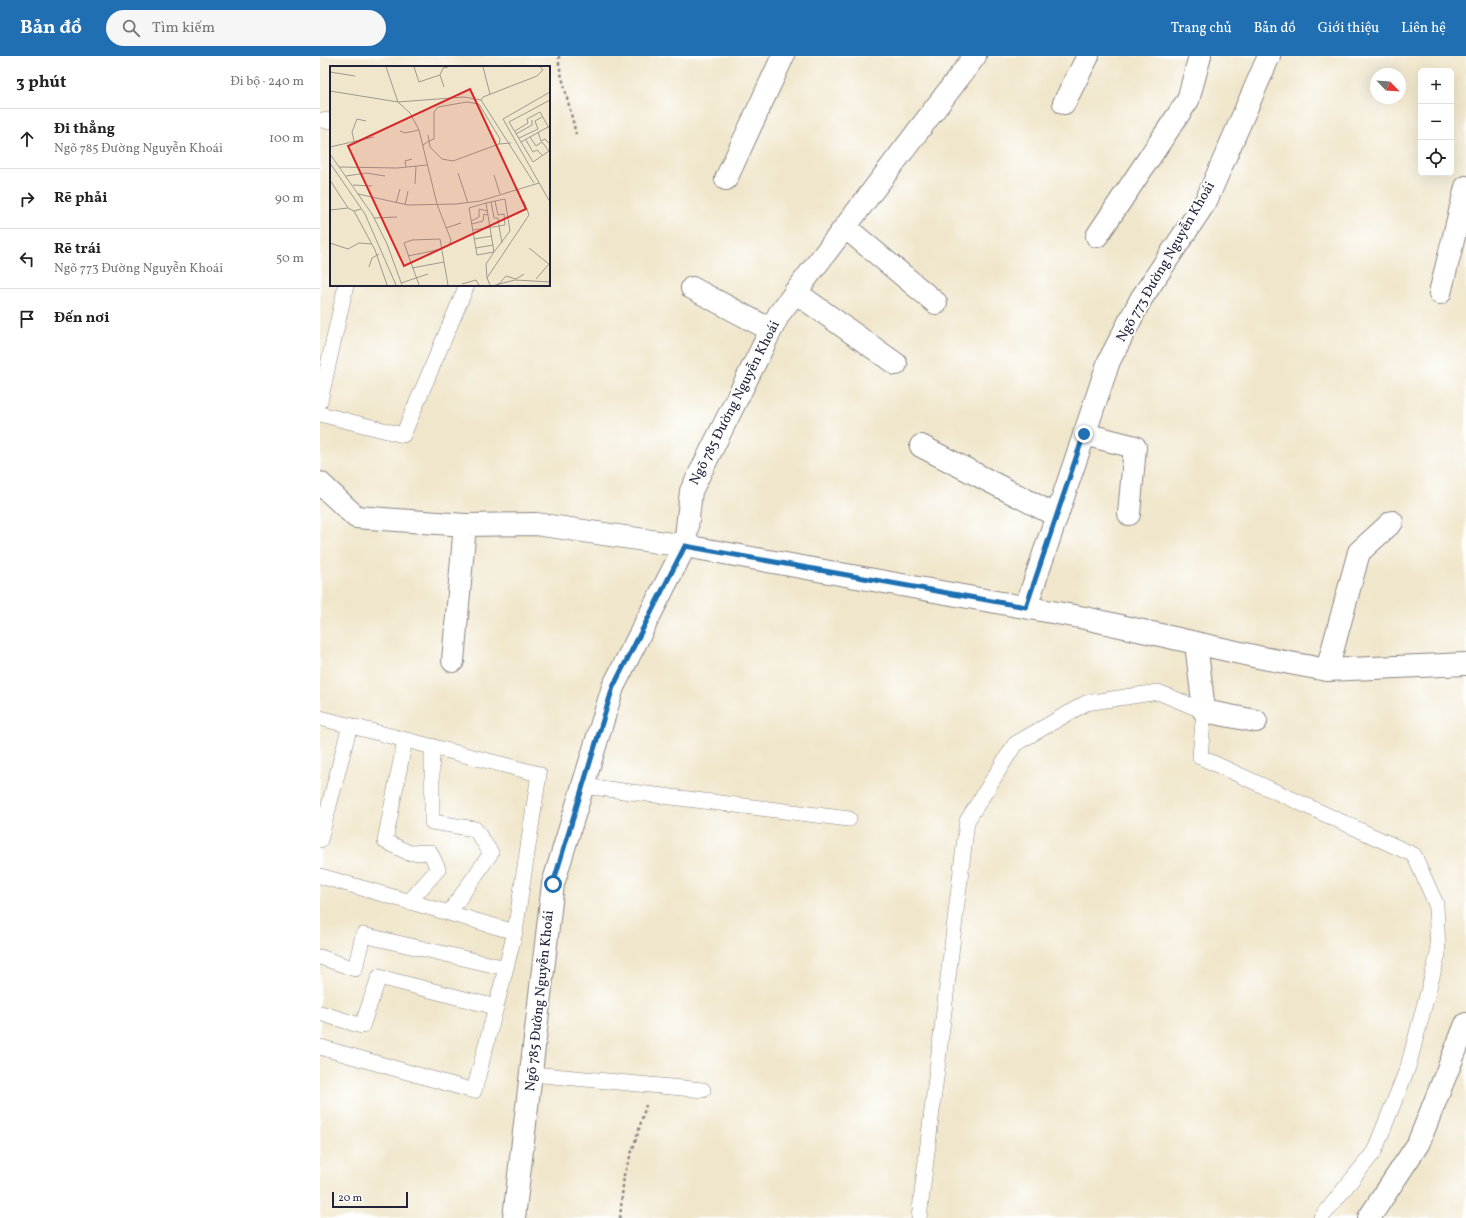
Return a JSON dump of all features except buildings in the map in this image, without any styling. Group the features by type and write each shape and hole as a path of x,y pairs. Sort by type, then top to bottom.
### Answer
{"street":[{"path":"726,179 783,56"},
{"name":"Ngõ 785 Đường Nguyễn Khoái","path":"514,1218 553,884 613,687 685,546 691,491 779,314 974,56"},
{"path":"1064,103 1088,56"},
{"path":"1097,236 1188,100 1200,56"},
{"name":"Ngõ 773 Đường Nguyễn Khoái","path":"1026,607 1109,361 1141,299 1206,201 1268,56"},
{"path":"1440,292 1466,187"},
{"path":"845,227 936,303"},
{"path":"692,288 771,330"},
{"path":"796,292 896,364"},
{"path":"1084,434 1134,447 1129,514"},
{"path":"921,446 1057,516"},
{"path":"320,483 356,517 465,525 536,524 685,546 1085,618 1327,670 1466,664"},
{"path":"1327,670 1359,552 1392,522"},
{"path":"453,661 465,525"},
{"path":"1196,643 1204,710 1256,721"},
{"path":"1369,1218 1418,1144 1466,1024"}],"lane":[{"path":"320,120 330,121"},
{"path":"320,401 346,286"},
{"path":"320,414 403,435 466,286"},
{"path":"919,1218 967,821 1015,744 1086,703 1158,692 1204,710 1200,757 1414,855 1436,904 1438,954 1408,1067 1374,1152 1321,1218"},
{"path":"320,718 539,774 515,932 474,1091 320,1047"},
{"path":"320,840 350,726"},
{"path":"405,740 385,841 409,853 430,852 438,869 410,902"},
{"path":"432,746 432,822 475,829 491,853 449,913"},
{"path":"583,786 849,819"},
{"path":"320,876 515,932"},
{"path":"320,957 355,969 363,935 506,968"},
{"path":"320,1012 362,1026 379,976 496,1007"},
{"path":"532,1074 703,1090"}],"path":[{"path":"559,56 559,66 576,134"},
{"path":"620,1218 624,1175 652,1086"}],"route":[{"path":"553,884 613,687 685,546 1026,607 1084,434"}]}
